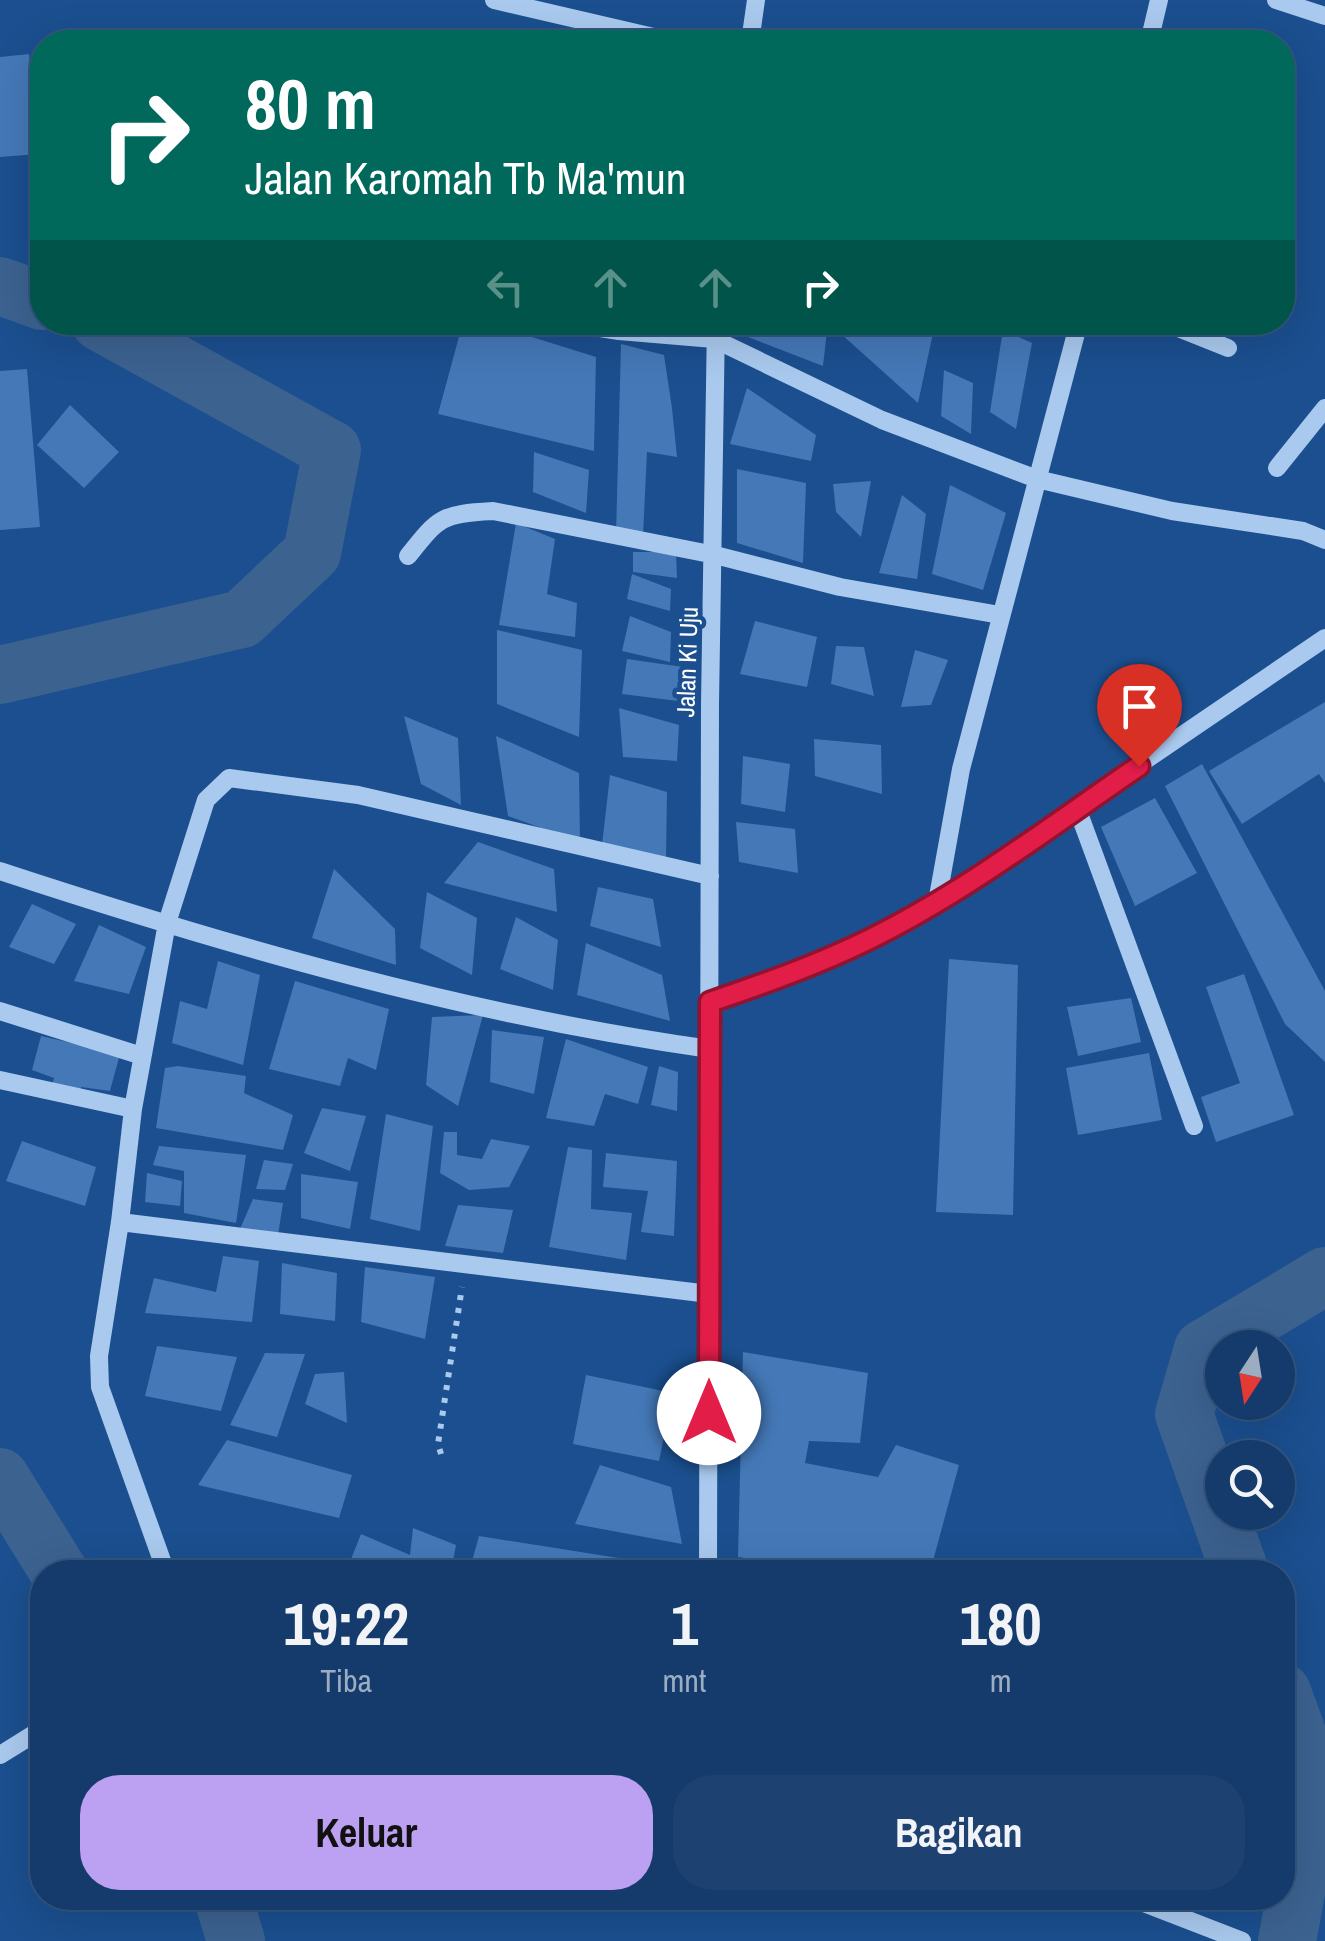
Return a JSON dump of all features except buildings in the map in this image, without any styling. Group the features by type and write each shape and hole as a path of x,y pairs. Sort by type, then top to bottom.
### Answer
{"street":[{"path":"494,0 623,30"},
{"path":"752,30 756,0"},
{"path":"1152,30 1159,0"},
{"path":"1276,0 1325,16"},
{"name":"Jalan Ki Uju","path":"708,1560 715,335"},
{"path":"723,335 882,420 1037,479 1172,511 1303,531 1325,540"},
{"path":"937,902 961,769 1076,335"},
{"path":"1196,335 1228,348"},
{"path":"1276,468 1325,408"},
{"path":"408,556 436,520 493,510 714,555 840,587 1000,615"},
{"path":"710,1002 783,977 866,941 937,902 1325,638"},
{"path":"162,1560 100,1387 100,1356 133,1109 167,923 206,800 230,778 358,794 710,876"},
{"path":"1077,808 1194,1126"},
{"path":"0,871 167,923 452,1003 710,1049"},
{"path":"0,1011 142,1056"},
{"path":"0,1080 133,1109"},
{"path":"120,1222 709,1294"},
{"path":"0,1755 30,1735"},
{"path":"1162,1910 1242,1941"}],"path":[{"path":"441,1454 438,1444 466,1264"}],"waterway":[{"path":"0,286 30,297"},
{"path":"0,675 242,619 312,553 332,450 124,335"},
{"path":"1236,1560 1184,1414 1203,1349 1325,1276"},
{"path":"0,1477 52,1560"},
{"path":"1295,1728 1316,1785 1295,1898"},
{"path":"227,1910 236,1941"},
{"path":"1287,1941 1293,1910"}],"route":[{"path":"709,1413 710,1002 783,977 866,941 937,902 1139,766"}]}
